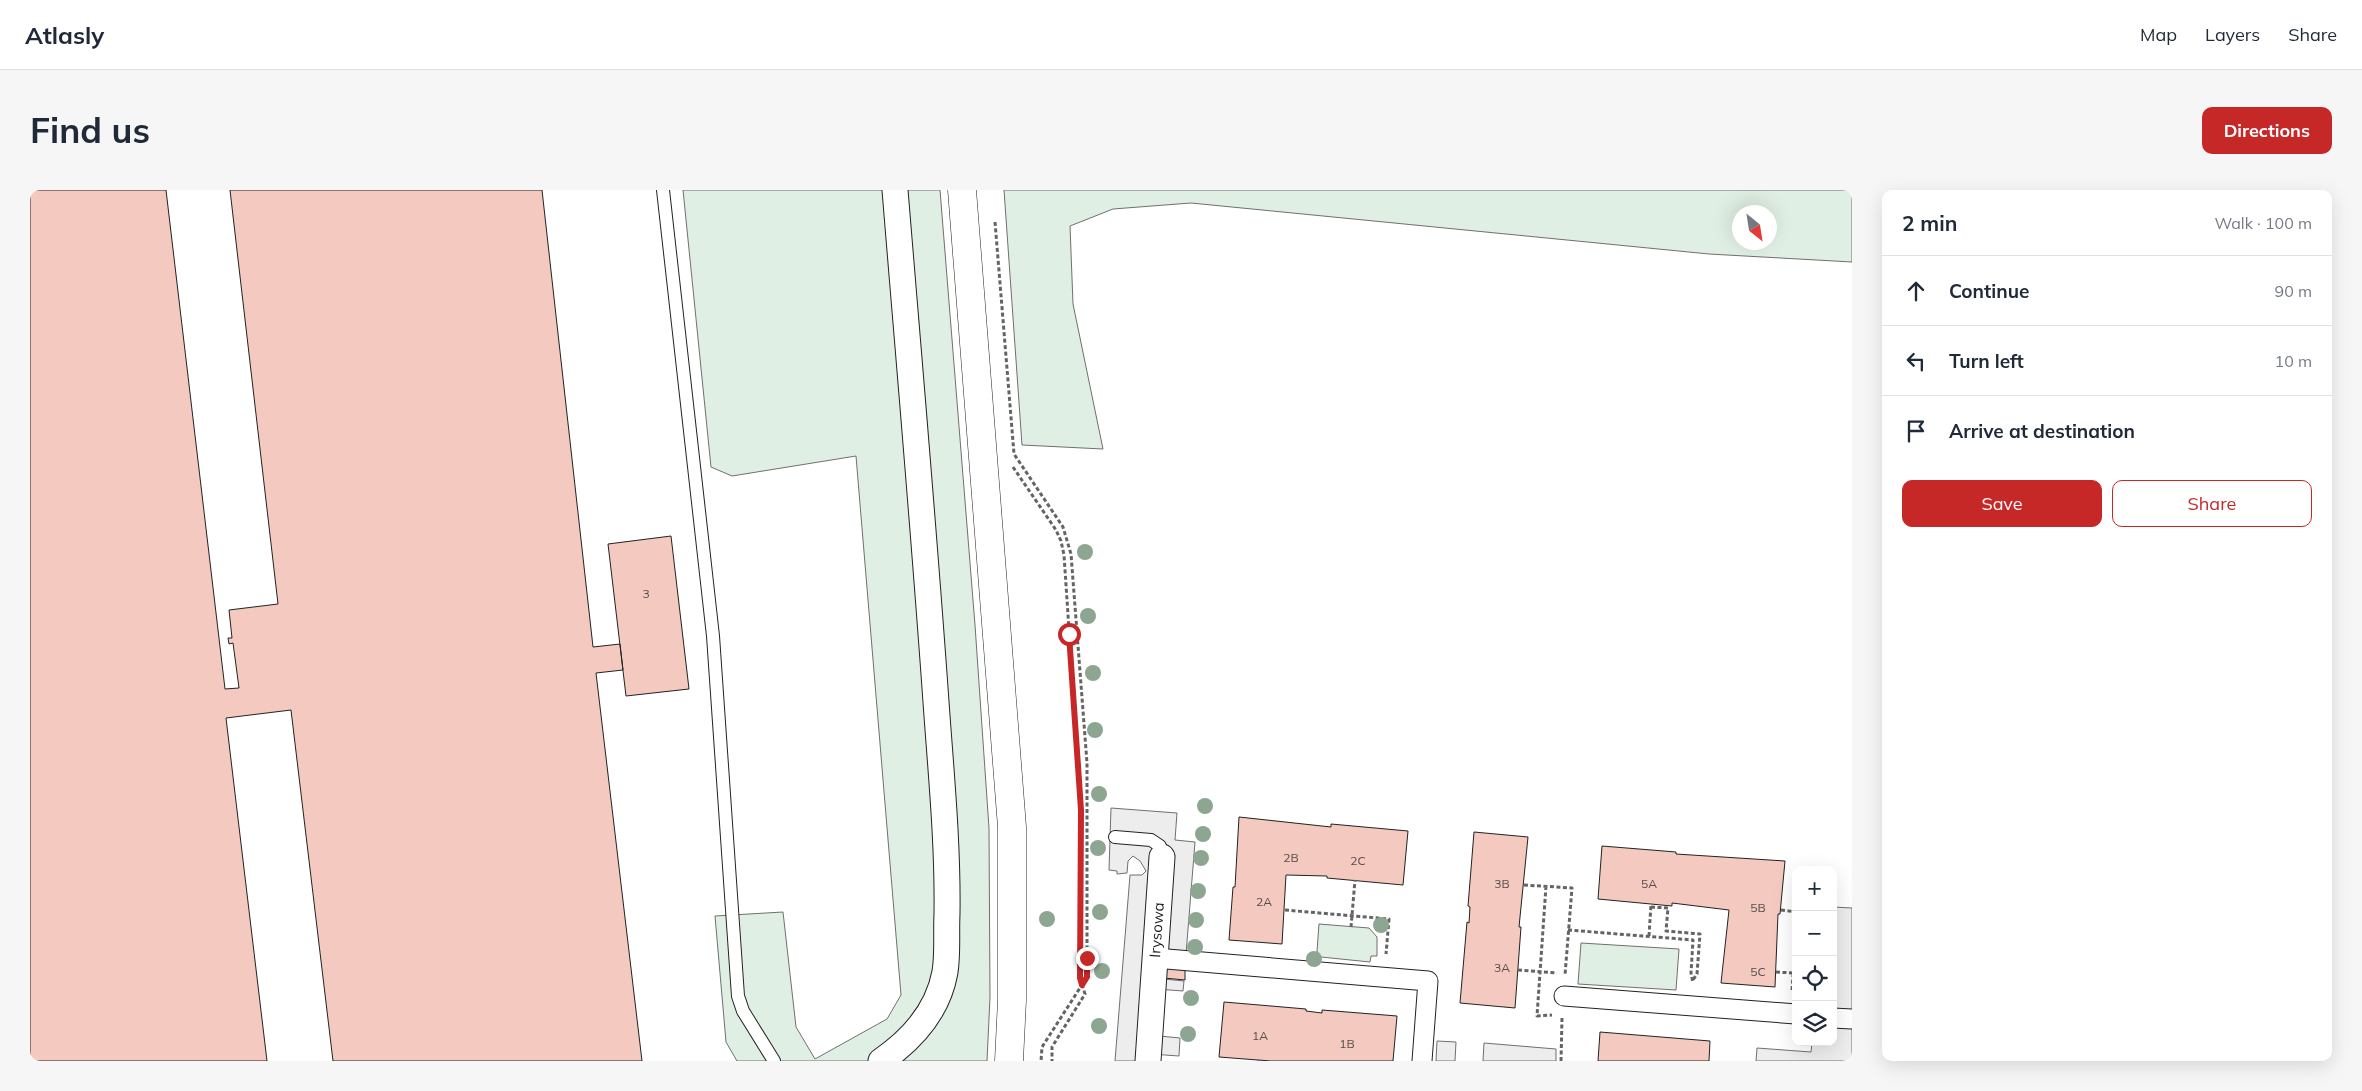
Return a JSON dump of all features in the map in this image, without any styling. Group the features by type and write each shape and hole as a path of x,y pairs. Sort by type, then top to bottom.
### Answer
{"street":[{"path":"881,1061 904,1044 918,1030 933,1007 940,989 946,960 948,879 934,664 895,190"},
{"path":"962,190 1012,827 1012,991 1009,1061"},
{"name":"Irysowa","path":"1148,1061 1162,857"},
{"path":"1155,958 1428,981 1422,1061"},
{"path":"1557,996 1792,1014"},
{"path":"1837,1018 1852,1019"}],"lane":[{"path":"663,190 713,636 738,996 744,1011 774,1061"},
{"name":"Irysowa","path":"1116,837 1151,840 1160,846 1162,857"}],"path":[{"path":"994,218 1014,454 1063,527 1071,554 1088,809 1087,977 1042,1047 1041,1061"},
{"path":"990,220 1010,456"},
{"path":"1012,465 1056,530 1064,555 1081,801 1080,978 1085,994 1052,1047 1052,1061"},
{"path":"1351,927 1355,880"},
{"path":"1524,885 1546,886 1572,888 1568,930 1552,1017 1537,1016 1546,886"},
{"path":"1649,936 1651,905 1668,908 1666,931 1700,934 1697,974 1694,980 1691,1006"},
{"path":"1285,910 1389,919 1384,978"},
{"path":"1781,910 1792,911"},
{"path":"1568,930 1693,940 1691,973 1694,980"},
{"path":"1518,970 1553,973 1557,996 1561,1061"},
{"path":"1776,972 1792,973"}],"green space":[{"path":"683,190 940,190 975,625 989,828 990,997 987,1061 737,1061 726,1042 715,916 783,912 796,1027 815,1059 887,1019 901,995 856,456 732,476 711,467"},
{"path":"1004,190 1852,190 1852,262 1709,254 1191,203 1113,209 1070,226 1073,304 1103,449 1022,445"},
{"path":"1319,924 1369,928 1377,937 1377,956 1371,956 1370,962 1321,957 1317,951"},
{"path":"1581,943 1679,949 1676,990 1578,984"}],"shaded area":[{"path":"1111,808 1177,813 1175,840 1195,842 1186,954 1144,977 1184,981 1183,991 1143,988 1139,1034 1180,1038 1179,1056 1137,1053 1136,1061 1115,1061 1130,875 1142,875 1146,871 1140,861 1133,856 1128,861 1127,873 1117,874 1117,871 1109,870"},
{"path":"1837,907 1852,908 1852,1061 1756,1061 1757,1048 1811,1052 1812,1046 1837,1046"},
{"path":"1437,1041 1456,1042 1455,1061 1436,1061"},
{"path":"1484,1043 1556,1049 1556,1061 1483,1061"}],"building":[{"path":"30,190 166,190 225,689 239,688 233,643 229,644 228,638 232,638 229,610 278,604 230,190 542,190 593,647 620,644 623,670 596,673 642,1061 333,1061 291,710 226,718 267,1061 30,1061"},
{"path":"671,536 689,689 626,696 608,544"},
{"path":"1239,817 1331,827 1331,824 1408,831 1403,885 1327,878 1327,876 1286,875 1282,944 1229,940 1233,887 1235,887"},
{"path":"1474,832 1528,837 1519,927 1521,927 1515,1008 1460,1003 1467,922 1469,923 1470,907 1468,906"},
{"path":"1602,846 1676,852 1676,854 1785,861 1780,914 1778,914 1775,987 1721,983 1729,910 1672,903 1672,906 1598,899"},
{"path":"1165,967 1185,970 1185,980 1164,978"},
{"path":"1224,1002 1306,1009 1306,1011 1322,1013 1322,1010 1397,1016 1393,1061 1271,1061 1219,1057"},
{"path":"1600,1032 1710,1041 1709,1061 1598,1061"}],"route":[{"path":"1069,634 1081,810 1080,978 1082,985 1087,977 1087,958"}]}
